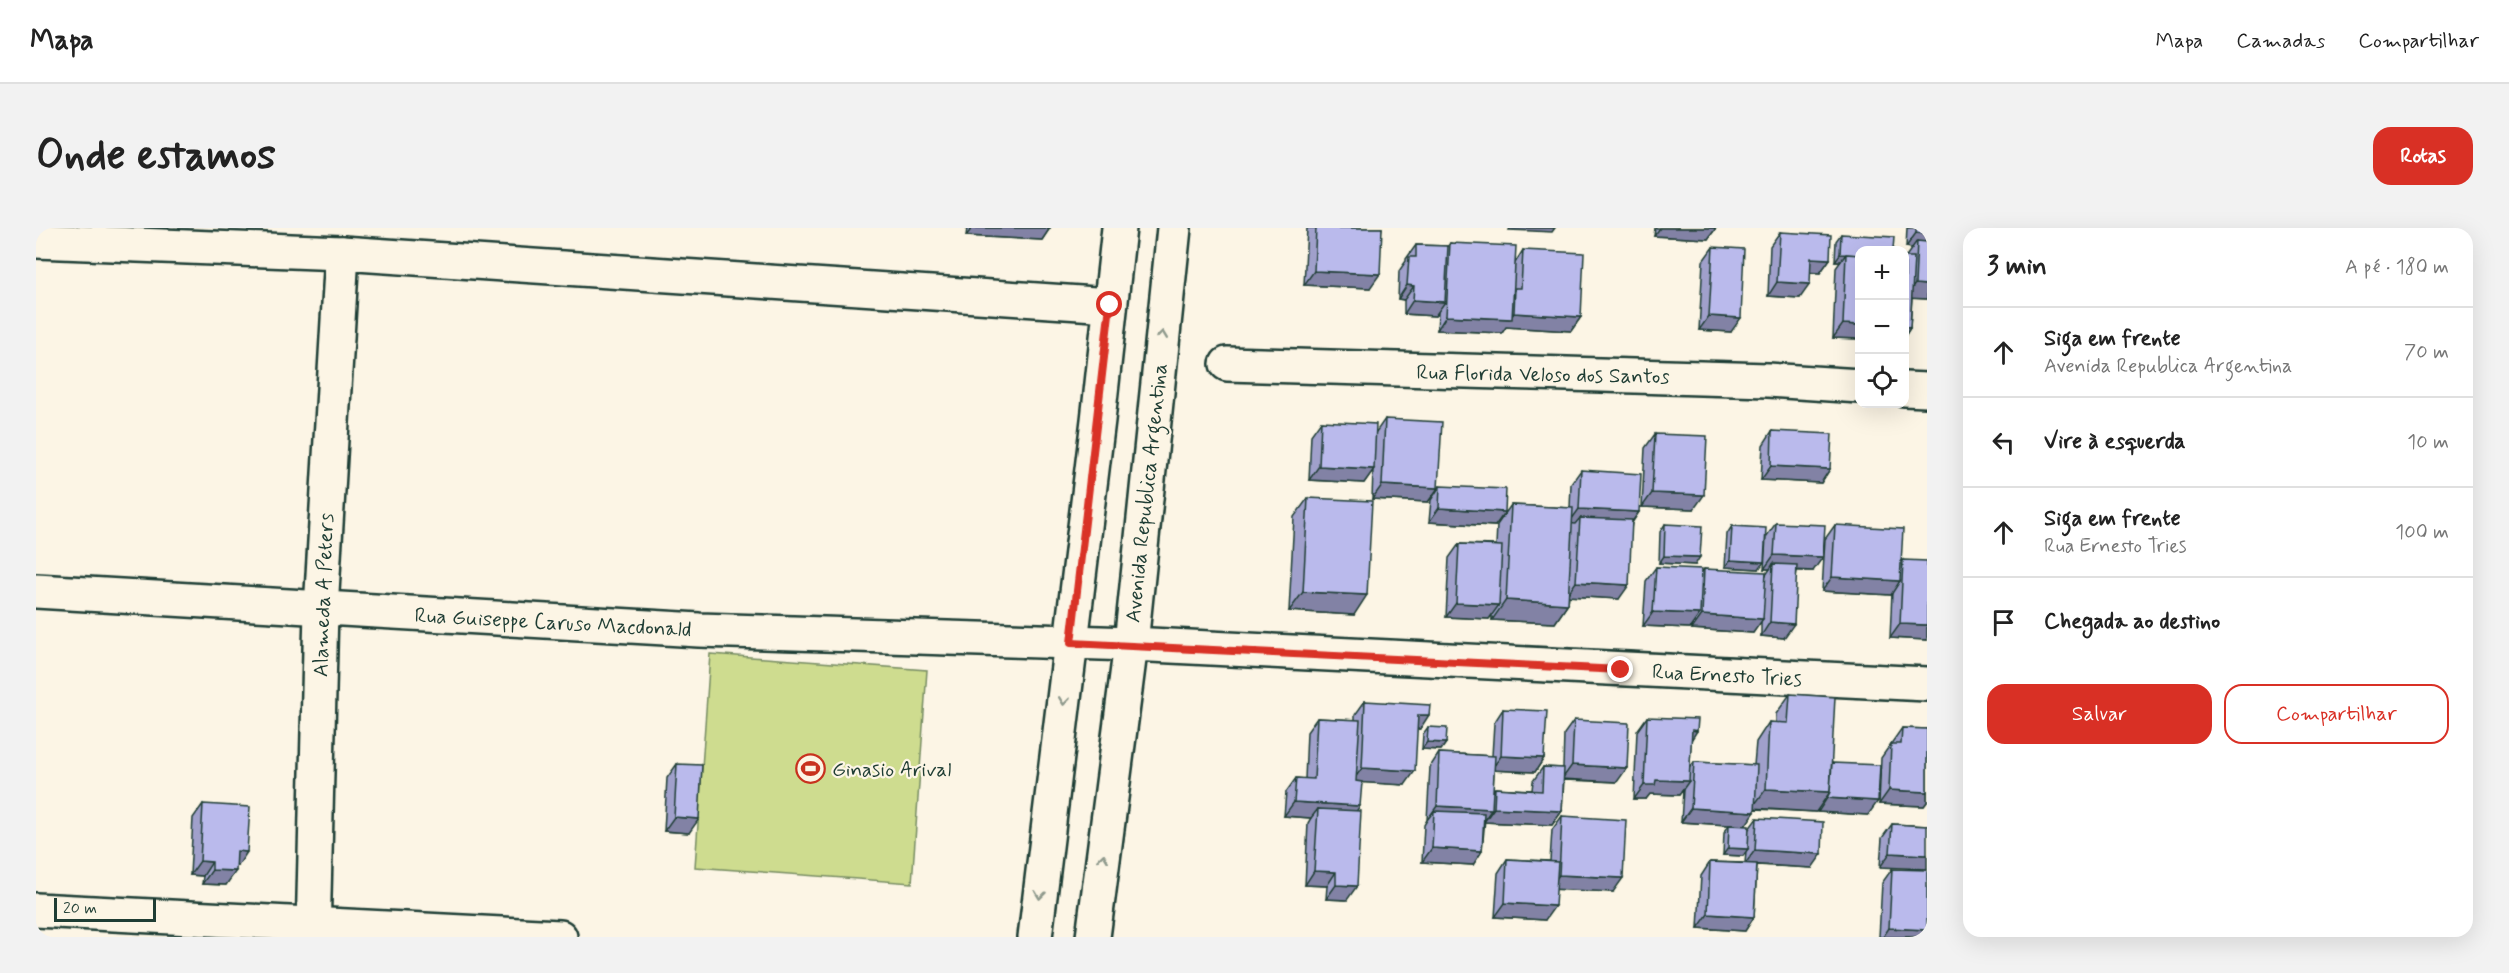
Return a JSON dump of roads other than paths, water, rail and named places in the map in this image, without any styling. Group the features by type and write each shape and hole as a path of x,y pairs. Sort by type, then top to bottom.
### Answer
{"street":[{"path":"1035,937 1119,228"},
{"name":"Avenida Republica Argentina","path":"1093,937 1131,644 1174,228"},
{"path":"36,241 342,253 1110,305"},
{"name":"Alameda A Peters","path":"314,930 321,609 342,253"},
{"name":"Rua Florida Veloso dos Santos","path":"1227,364 1768,380 1855,386"},
{"path":"1909,389 1927,390"},
{"name":"Rua Guiseppe Caruso Macdonald","path":"36,591 699,630 1131,644"},
{"name":"Rua Ernesto Tries","path":"1131,644 1927,684"},
{"path":"36,910 314,930 560,937"}],"place":[{"name":"Ginasio Arival","path":"811,769"}]}
